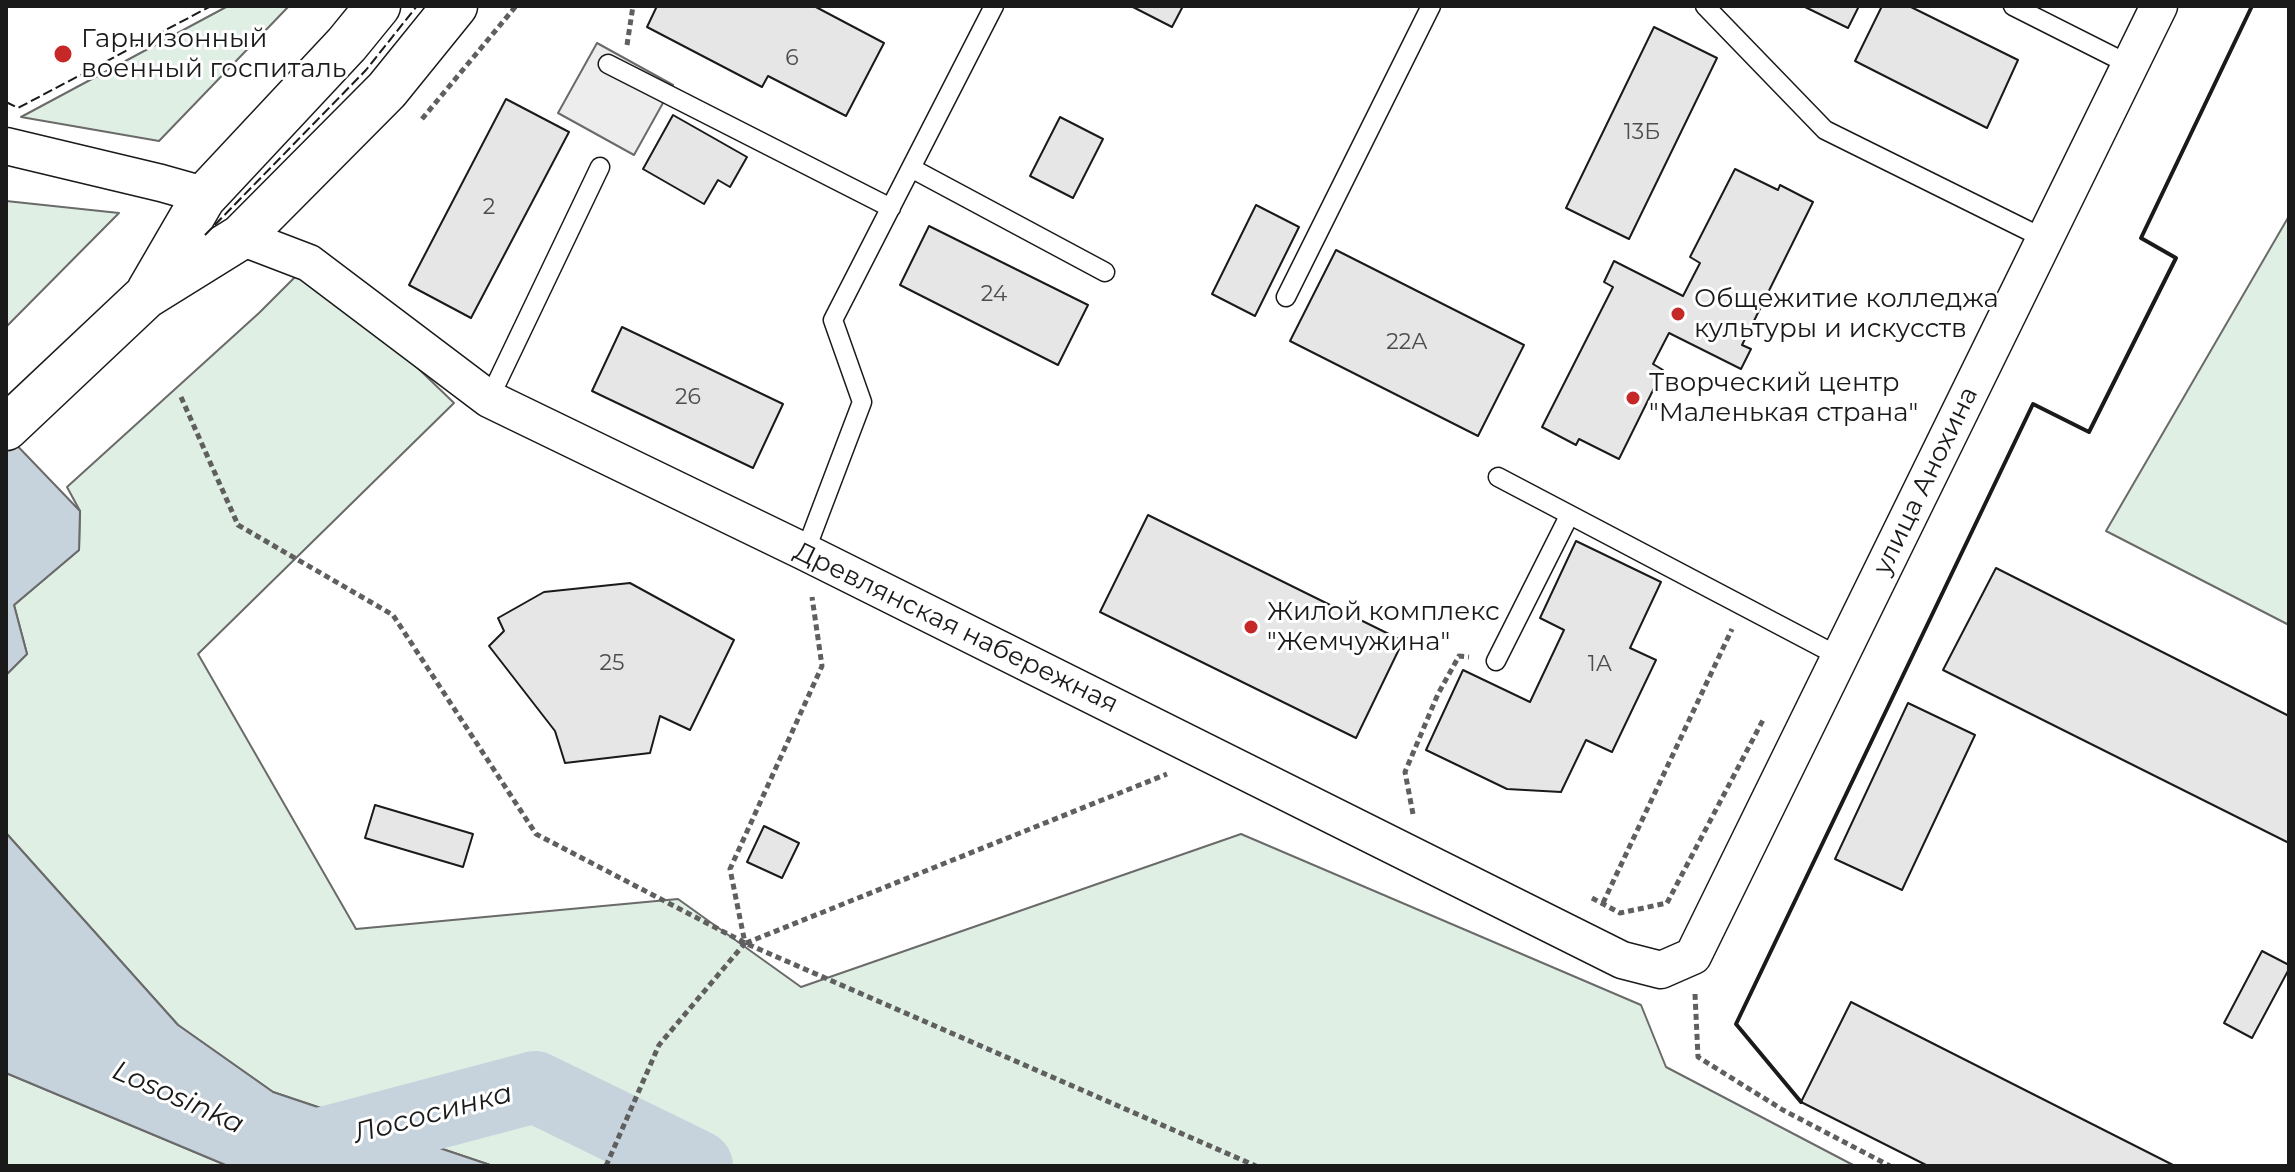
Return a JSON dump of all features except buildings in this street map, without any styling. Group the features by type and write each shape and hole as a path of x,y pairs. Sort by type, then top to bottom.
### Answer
{"main road":[{"path":"146,296 203,198 347,44 378,6"},
{"path":"6,428 146,296 241,237 387,90 455,6"}],"street":[{"name":"улица Анохина","path":"1693,956 2159,6"},
{"path":"6,146 161,183 203,198"},
{"name":"Древлянская набережная","path":"241,237 309,263 489,399 805,552 1622,960 1661,970 1693,956"}],"lane":[{"path":"805,552 862,402 833,320 994,6"},
{"path":"1286,297 1431,6"},
{"path":"1705,6 1825,130 2045,239"},
{"path":"2013,6 2130,65"},
{"path":"608,64 891,208"},
{"path":"489,399 600,167"},
{"path":"911,168 1105,272"},
{"path":"1498,477 1840,657"},
{"path":"1496,661 1569,516"}],"path":[{"path":"181,397 238,525 393,615 536,834 745,943 1256,1166"},
{"path":"745,943 730,869 822,666 805,552"},
{"path":"1603,903 1742,608"},
{"path":"1414,815 1405,772 1438,694 1459,656 1496,661"},
{"path":"606,1166 659,1045 745,943 1212,755"},
{"path":"1589,897 1620,913 1667,903 1693,956 1698,1057 1783,1110 1890,1166"}],"green space":[{"path":"228,6 289,6 159,141 21,117"},
{"path":"6,201 119,213 6,327"},
{"path":"2289,216 2289,625 2106,531"},
{"path":"309,263 454,403 198,654 356,929 678,899 801,987 1241,834 1641,1005 1666,1067 1855,1166 493,1166 273,1092 178,1025 6,833 6,675 27,654 14,605 79,550 80,511 67,487 259,313"},
{"path":"6,1073 228,1166 6,1166"}],"shaded area":[{"path":"597,43 673,85 634,155 558,113"}],"water":[{"path":"6,434 80,511 79,550 14,605 27,654 6,675"},
{"name":"Lososinka","path":"6,833 178,1025 273,1092 493,1166 228,1166 6,1073"}],"waterway":[{"name":"Лососинка","path":"297,1150 535,1087 697,1166"}],"fence":[{"path":"6,102 18,108 211,6"},
{"path":"205,235 366,70 417,6"}],"wall":[{"path":"1801,1102 1736,1024 2033,404 2089,432 2176,258 2141,238 2252,6"}],"place":[{"name":"Гарнизонный военный госпиталь","path":"63,54"},
{"name":"Общежитие колледжа культуры и искусств","path":"1678,314"},
{"name":"Творческий центр \"Маленькая страна\"","path":"1633,398"},
{"name":"Жилой комплекс \"Жемчужина\"","path":"1251,627"}]}
